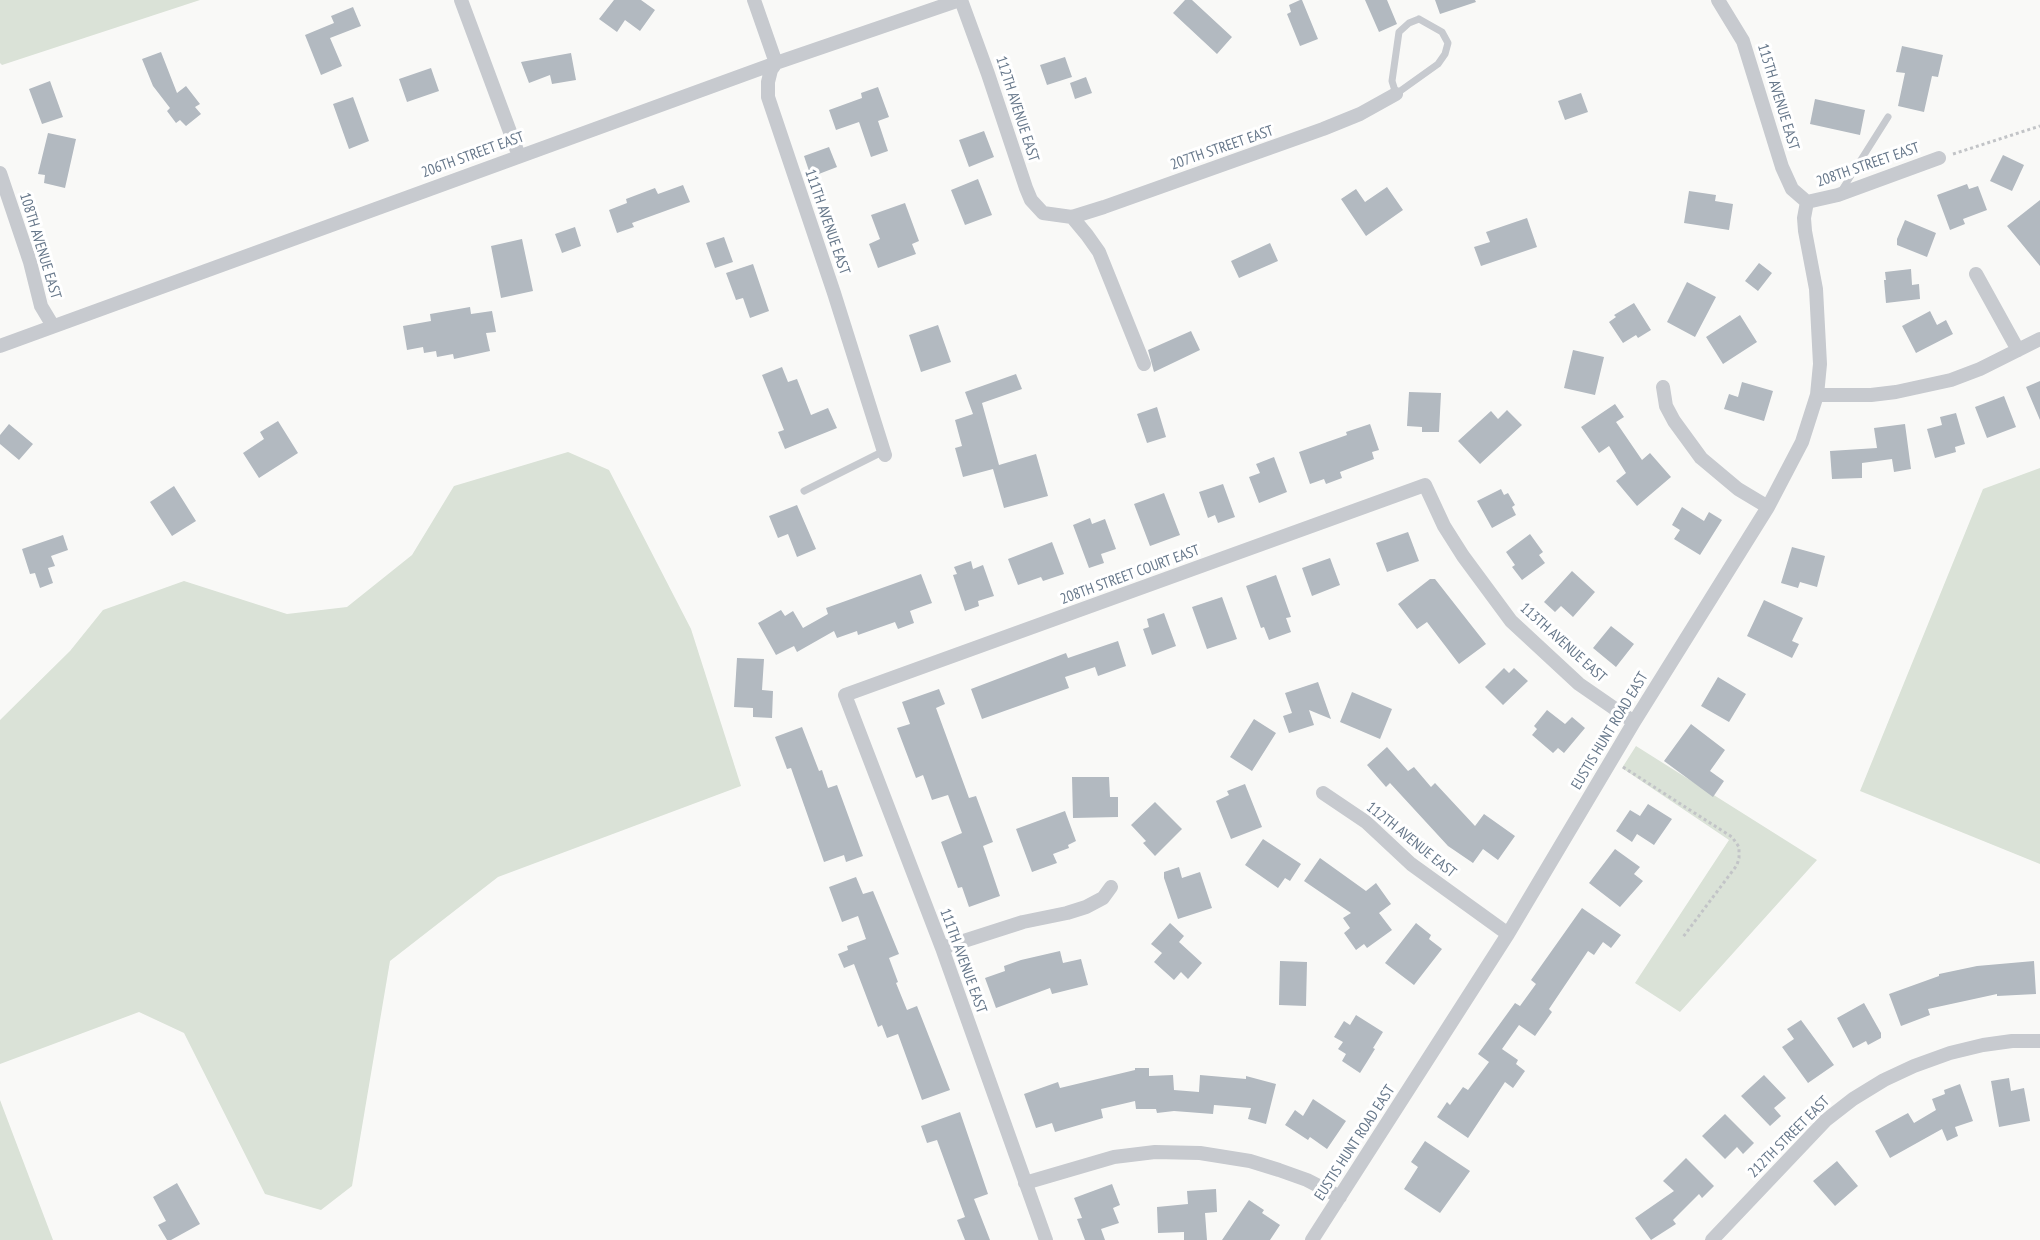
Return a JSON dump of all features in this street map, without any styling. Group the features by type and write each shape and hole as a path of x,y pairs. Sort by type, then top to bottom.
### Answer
{"street":[{"path":"461,0 519,156"},
{"path":"754,0 776,63"},
{"name":"206TH STREET EAST","path":"0,346 776,63 960,0"},
{"name":"112TH AVENUE EAST","path":"960,0 1031,200 1043,213 1055,215"},
{"name":"115TH AVENUE EAST","path":"1718,0 1743,41 1782,167 1792,189 1807,202"},
{"name":"111TH AVENUE EAST","path":"776,63 769,76 768,97 885,453"},
{"name":"207TH STREET EAST","path":"1055,215 1071,217 1323,129 1360,114 1396,94"},
{"name":"208TH STREET EAST","path":"1807,202 1838,195 1939,158"},
{"name":"108TH AVENUE EAST","path":"0,173 30,262 40,306 52,326"},
{"name":"EUSTIS HUNT ROAD EAST","path":"1312,1240 1508,934 1634,722 1768,507 1802,442 1817,395 1820,364 1816,289 1805,231 1804,218 1807,202"},
{"path":"1071,217 1099,252 1144,364"},
{"path":"1977,274 2018,350"},
{"path":"1817,395 1871,395 1924,387 1980,369 2040,339"},
{"path":"1663,387 1666,406 1674,422 1701,458 1738,489 1768,507"},
{"name":"208TH STREET COURT EAST","path":"845,695 1425,485"},
{"name":"113TH AVENUE EAST","path":"1425,485 1444,526 1511,621 1579,684 1634,722"},
{"name":"111TH AVENUE EAST","path":"845,695 942,948 1046,1240"},
{"name":"112TH AVENUE EAST","path":"1323,793 1366,822 1411,864 1508,934"},
{"path":"942,948 1023,922 1086,907 1103,898 1111,887"},
{"name":"212TH STREET EAST","path":"1712,1240 1826,1120 1853,1099 1884,1080 1950,1053 2012,1041 2040,1041"},
{"path":"1025,1183 1114,1157 1155,1152 1200,1153 1250,1161 1307,1180 1340,1197"}],"lane":[{"path":"1419,19 1442,32 1448,43 1445,54 1438,64 1396,94 1392,81 1399,32 1409,22 1419,19"},
{"path":"1838,195 1888,117"},
{"path":"804,492 885,453"}],"path":[{"path":"1939,158 2040,126"},
{"path":"1612,759 1732,837 1739,846 1737,865 1683,937"}],"shaded area":[{"path":"0,0 200,0 2,65 0,63"},
{"path":"568,452 609,470 691,629 741,786 498,877 390,961 352,1186 321,1210 265,1194 184,1033 139,1012 0,1064 0,720 70,651 103,610 184,581 287,614 347,607 412,555 454,486"},
{"path":"2040,468 2040,864 1860,791 1983,489"},
{"path":"1636,746 1817,860 1680,1012 1635,983 1729,840 1622,768"},
{"path":"0,1100 53,1240 0,1240"}],"building":[{"path":"614,0 641,0 655,10 640,31 625,20 617,32 599,19"},
{"path":"1185,0 1192,0 1232,37 1217,54 1173,13"},
{"path":"1302,0 1318,39 1300,46 1287,14 1291,12 1289,5"},
{"path":"1365,0 1387,0 1397,24 1379,32"},
{"path":"1435,0 1475,0 1476,2 1440,14"},
{"path":"353,7 361,26 330,38 342,66 321,75 305,35 334,23 331,16"},
{"path":"1902,46 1943,55 1938,77 1932,76 1924,112 1898,106 1905,73 1896,72"},
{"path":"161,52 177,93 186,86 200,104 195,107 201,114 186,126 180,120 176,123 167,111 170,108 153,86 142,59"},
{"path":"571,53 576,80 552,84 550,75 529,83 521,62"},
{"path":"1065,57 1072,77 1047,85 1040,65"},
{"path":"431,68 439,91 407,102 399,79"},
{"path":"1086,77 1092,93 1075,99 1070,83"},
{"path":"50,81 63,117 42,124 29,89"},
{"path":"878,87 889,117 878,121 888,151 871,157 859,122 836,130 829,110 862,98 861,93"},
{"path":"1581,93 1588,112 1565,120 1558,101"},
{"path":"353,97 369,141 349,149 333,104"},
{"path":"1815,99 1865,110 1860,135 1810,124"},
{"path":"984,131 994,157 969,167 959,140"},
{"path":"48,133 76,139 65,188 44,183 45,175 38,174"},
{"path":"829,147 837,167 811,177 804,156"},
{"path":"2003,155 2024,165 2012,191 1990,181"},
{"path":"978,179 992,215 965,225 951,190"},
{"path":"1967,184 1969,189 1978,186 1987,210 1963,219 1965,224 1950,230 1937,195"},
{"path":"683,185 690,202 632,223 634,227 617,233 609,210 627,203 626,199 655,188 658,194"},
{"path":"1387,187 1403,210 1366,236 1341,199 1356,189 1365,202"},
{"path":"1689,191 1716,195 1715,201 1733,204 1729,230 1684,223"},
{"path":"2040,200 2040,266 2007,226"},
{"path":"905,203 919,241 912,244 916,254 878,268 869,244 880,239 871,215"},
{"path":"1527,218 1537,247 1481,266 1474,247 1490,242 1486,232"},
{"path":"1905,220 1936,233 1927,257 1897,245 1897,239"},
{"path":"575,227 581,246 562,253 555,234"},
{"path":"724,237 733,262 715,268 706,243"},
{"path":"522,239 533,291 501,298 491,246"},
{"path":"1270,243 1278,261 1239,278 1231,261"},
{"path":"1759,263 1772,273 1758,291 1745,281"},
{"path":"753,264 769,311 750,318 743,298 736,300 726,273"},
{"path":"1911,269 1912,285 1919,284 1920,299 1886,303 1885,272"},
{"path":"1687,282 1716,297 1695,337 1667,322"},
{"path":"1634,303 1651,330 1623,343 1609,322 1616,317 1614,315"},
{"path":"470,307 471,314 492,311 496,332 486,333 490,351 454,359 453,354 437,357 436,351 424,353 423,347 407,350 403,326 431,321 430,314"},
{"path":"1930,311 1937,325 1946,320 1953,334 1916,353 1902,326"},
{"path":"1740,315 1757,342 1723,364 1706,337"},
{"path":"938,325 951,362 921,372 909,335"},
{"path":"1191,331 1200,350 1154,372 1148,350"},
{"path":"1573,350 1604,357 1595,395 1564,388"},
{"path":"782,367 788,382 797,379 811,415 828,408 837,428 785,449 778,432 784,430 762,375"},
{"path":"1016,374 1022,389 982,403 999,465 1036,454 1048,496 1004,508 993,469 963,477 955,448 962,446 955,420 973,414 965,392"},
{"path":"2040,381 2040,420 2026,387"},
{"path":"1742,382 1773,391 1764,421 1724,409 1729,394 1738,397"},
{"path":"1409,392 1441,393 1439,432 1422,432 1422,427 1407,426"},
{"path":"2004,396 2016,427 1987,438 1975,407"},
{"path":"1615,404 1624,417 1616,422 1642,460 1650,453 1671,477 1637,506 1616,481 1626,473 1609,446 1599,453 1581,427"},
{"path":"1157,407 1166,437 1147,443 1137,414"},
{"path":"1507,410 1522,425 1480,464 1458,441 1491,411 1498,419"},
{"path":"1956,413 1965,444 1955,447 1956,452 1935,458 1927,429 1942,425 1940,417"},
{"path":"278,421 298,453 259,478 243,453 264,439 260,432"},
{"path":"9,424 33,444 19,460 0,444 0,435"},
{"path":"1370,424 1379,450 1372,452 1374,459 1340,472 1342,478 1326,484 1324,479 1310,484 1299,452"},
{"path":"1905,424 1911,469 1894,472 1892,459 1862,463 1862,478 1832,479 1830,451 1877,448 1874,428"},
{"path":"1274,457 1287,492 1259,503 1249,477 1260,473 1256,464"},
{"path":"1223,484 1235,517 1218,523 1215,515 1208,518 1199,492"},
{"path":"174,486 196,521 172,536 150,502"},
{"path":"1501,489 1504,495 1508,493 1515,505 1512,507 1516,515 1492,528 1477,501"},
{"path":"1164,493 1180,535 1150,546 1134,504"},
{"path":"797,505 816,549 797,557 788,534 778,538 769,516"},
{"path":"1682,507 1704,521 1709,512 1722,520 1700,555 1674,539 1680,530 1672,525"},
{"path":"1090,518 1092,524 1105,519 1116,549 1101,554 1104,563 1089,568 1073,525"},
{"path":"1408,532 1419,561 1387,572 1376,543"},
{"path":"1530,534 1543,552 1539,555 1545,563 1522,580 1512,567 1515,565 1506,552"},
{"path":"63,535 68,550 51,556 55,566 48,568 53,583 40,588 35,573 30,574 22,549"},
{"path":"1052,542 1064,574 1043,581 1041,577 1018,585 1008,559"},
{"path":"1792,547 1825,556 1817,587 1800,582 1798,588 1781,583"},
{"path":"1330,558 1340,585 1312,596 1302,568"},
{"path":"971,561 973,569 983,565 994,596 978,601 979,606 965,611 953,575 957,574 954,567"},
{"path":"1572,571 1595,592 1573,617 1561,606 1555,612 1544,602"},
{"path":"921,574 932,603 910,611 914,623 898,629 895,622 858,635 857,631 837,638 834,631 797,652 794,646 776,655 758,623 781,610 785,616 793,611 803,628 828,614 826,608"},
{"path":"1276,575 1291,617 1286,618 1291,632 1269,640 1264,627 1261,628 1246,586"},
{"path":"1430,579 1435,579 1486,644 1459,664 1427,622 1417,629 1398,604"},
{"path":"1222,597 1237,639 1207,649 1192,607"},
{"path":"1764,600 1803,618 1792,641 1799,644 1792,658 1747,636"},
{"path":"1164,613 1176,646 1152,655 1143,629 1149,627 1147,619"},
{"path":"1611,626 1634,644 1616,667 1593,648"},
{"path":"1118,641 1126,666 1098,676 1095,667 1065,677 1069,688 982,719 971,689 1066,653 1068,658"},
{"path":"737,658 764,659 762,690 773,691 772,718 753,717 753,708 734,707"},
{"path":"1504,668 1509,673 1514,668 1528,681 1503,705 1485,687"},
{"path":"1718,677 1746,694 1729,722 1701,706"},
{"path":"1318,682 1331,719 1309,710 1314,725 1289,733 1283,716 1292,713 1285,693"},
{"path":"939,689 945,704 936,708 969,798 976,796 993,842 983,846 1000,896 969,907 962,887 958,888 941,842 962,833 948,795 932,800 923,775 916,778 897,728 910,724 902,702"},
{"path":"1352,692 1392,709 1380,739 1340,722"},
{"path":"1547,710 1565,724 1572,717 1585,728 1564,753 1558,748 1553,753 1532,735 1537,729 1534,726"},
{"path":"1254,719 1276,733 1252,771 1230,757"},
{"path":"1691,724 1725,750 1710,771 1724,781 1713,797 1664,761"},
{"path":"802,727 828,788 837,785 863,856 846,862 844,855 824,862 791,768 787,769 775,737"},
{"path":"1387,747 1408,771 1414,767 1431,787 1435,783 1475,826 1484,814 1515,836 1498,860 1483,849 1473,863 1448,846 1390,783 1386,787 1367,765"},
{"path":"1072,777 1109,777 1110,797 1118,797 1118,817 1073,818"},
{"path":"1245,784 1262,827 1231,839 1216,801 1229,795 1227,791"},
{"path":"1155,802 1182,829 1155,856 1143,843 1146,841 1131,825"},
{"path":"1648,804 1672,819 1654,845 1637,834 1632,842 1616,831 1630,810 1640,816"},
{"path":"1065,811 1076,841 1068,845 1069,848 1053,854 1057,863 1032,872 1016,829"},
{"path":"1263,839 1301,864 1290,881 1285,878 1278,888 1245,865"},
{"path":"1615,849 1640,867 1634,874 1643,881 1620,907 1589,883"},
{"path":"1320,858 1366,891 1376,883 1391,904 1379,913 1392,930 1367,948 1364,944 1356,950 1344,933 1350,928 1343,918 1351,913 1304,881"},
{"path":"1179,867 1182,878 1200,872 1212,908 1178,919 1164,872"},
{"path":"856,877 863,894 873,891 899,954 889,958 898,982 896,983 907,1010 917,1006 950,1090 922,1100 898,1034 887,1038 882,1025 878,1027 854,964 844,968 838,954 848,950 847,946 866,939 858,916 842,922 829,887"},
{"path":"1582,908 1621,935 1611,948 1603,942 1594,955 1588,951 1549,1009 1552,1012 1535,1036 1519,1025 1502,1049 1518,1060 1516,1064 1525,1071 1513,1088 1505,1082 1468,1138 1437,1117 1447,1102 1450,1105 1463,1087 1468,1090 1489,1062 1478,1054 1515,1003 1520,1006 1536,984 1531,980"},
{"path":"1170,923 1184,936 1179,942 1202,963 1188,979 1181,972 1174,980 1154,962 1162,953 1151,944"},
{"path":"1416,923 1431,935 1429,939 1442,949 1414,985 1385,963"},
{"path":"1060,951 1063,963 1081,959 1088,985 1052,994 1050,988 996,1008 985,978 1005,971 1004,966"},
{"path":"1280,961 1307,962 1306,1006 1279,1005"},
{"path":"2034,961 2036,994 1997,996 1997,994 1928,1009 1930,1015 1901,1026 1889,994 1939,976 1939,974 1977,966"},
{"path":"1864,1003 1881,1033 1881,1038 1868,1045 1866,1041 1853,1048 1837,1018"},
{"path":"1356,1015 1383,1032 1360,1073 1342,1061 1346,1054 1338,1049 1343,1042 1334,1037 1344,1021 1350,1025"},
{"path":"1801,1020 1834,1065 1808,1083 1782,1047 1794,1039 1787,1029"},
{"path":"1135,1068 1149,1068 1149,1076 1173,1075 1174,1090 1199,1092 1200,1075 1246,1079 1246,1076 1276,1084 1266,1124 1248,1119 1251,1108 1214,1105 1213,1114 1174,1111 1157,1113 1156,1109 1136,1109 1135,1101 1101,1109 1103,1118 1055,1132 1052,1123 1036,1128 1024,1094 1058,1082 1060,1088 1135,1070"},
{"path":"1764,1075 1786,1098 1774,1108 1781,1116 1770,1126 1741,1096"},
{"path":"2009,1078 2011,1091 2024,1088 2030,1121 1999,1127 1991,1081"},
{"path":"1960,1084 1973,1121 1955,1127 1958,1136 1947,1141 1942,1129 1890,1158 1875,1131 1908,1113 1914,1123 1936,1110 1932,1099 1945,1094 1944,1090"},
{"path":"1313,1099 1346,1121 1327,1149 1310,1137 1308,1140 1285,1125 1295,1110 1303,1116"},
{"path":"960,1112 988,1194 974,1199 990,1240 965,1240 957,1220 965,1217 937,1140 927,1143 921,1126"},
{"path":"1725,1114 1754,1143 1743,1154 1737,1147 1725,1159 1702,1136"},
{"path":"1425,1141 1470,1171 1440,1213 1404,1189 1418,1167 1411,1162"},
{"path":"1686,1158 1714,1186 1702,1198 1699,1194 1673,1220 1676,1224 1651,1240 1635,1218 1674,1191 1663,1181"},
{"path":"1837,1161 1858,1186 1835,1206 1813,1181"},
{"path":"177,1183 200,1224 167,1240 158,1225 166,1221 153,1197"},
{"path":"1112,1184 1120,1205 1113,1208 1119,1223 1101,1229 1105,1240 1085,1240 1077,1219 1082,1218 1074,1198"},
{"path":"1216,1189 1217,1212 1205,1213 1207,1240 1184,1240 1184,1232 1158,1233 1157,1207 1188,1204 1187,1191"},
{"path":"1249,1200 1264,1210 1262,1213 1280,1225 1270,1240 1222,1240"}]}
